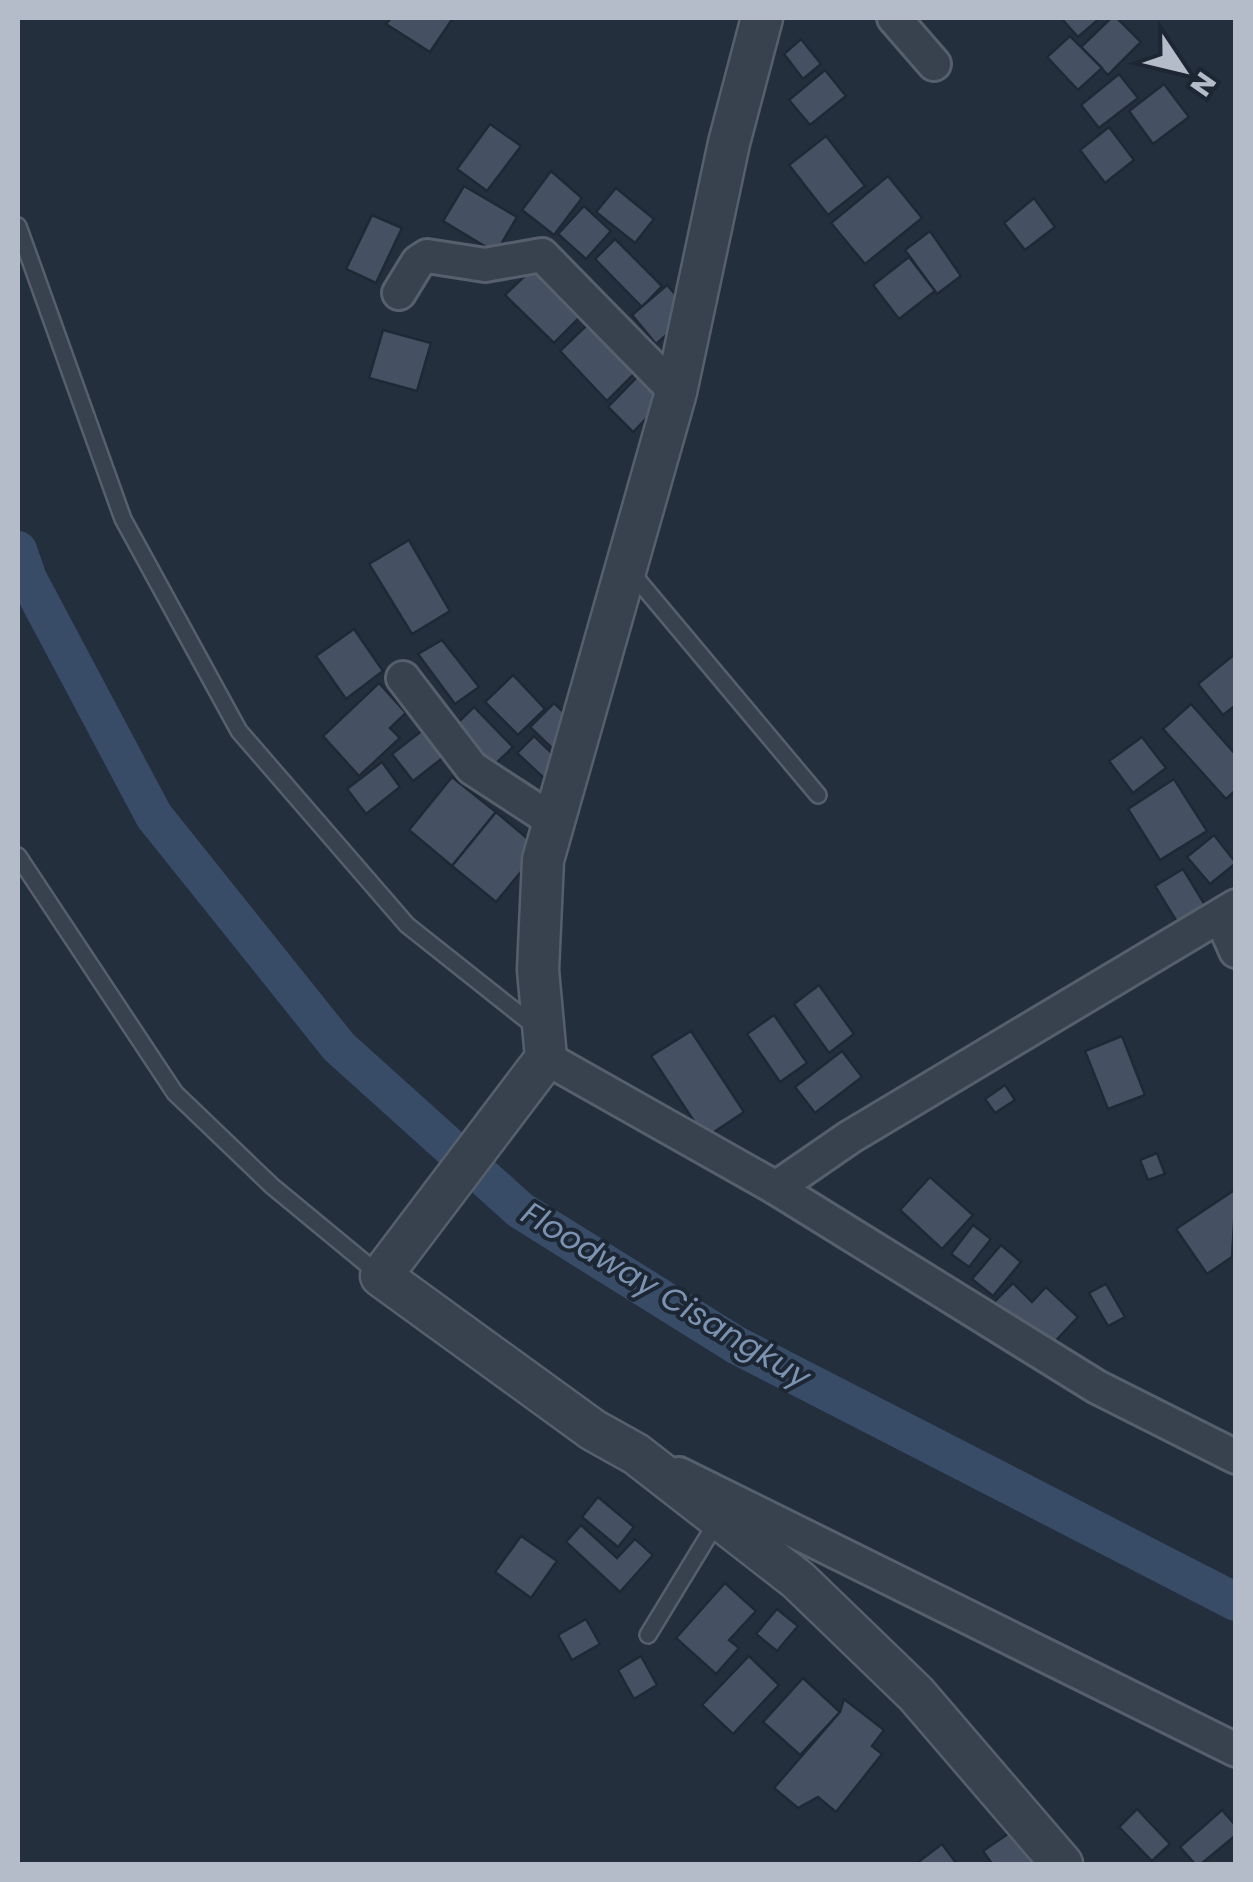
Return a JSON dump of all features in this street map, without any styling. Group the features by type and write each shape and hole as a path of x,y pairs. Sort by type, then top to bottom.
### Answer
{"street":[{"path":"762,18 728,144 676,392 553,821 540,889 541,1057 385,1271 593,1430 1236,1750"},
{"path":"894,18 934,64"},
{"path":"399,293 426,256 485,266 542,254 676,392"},
{"path":"403,678 472,768 553,821"},
{"path":"776,1188 850,1137 1228,912 1236,951"},
{"path":"541,1057 776,1188 1097,1388 1236,1457"},
{"path":"636,1454 798,1580 916,1694 1062,1864"}],"lane":[{"path":"18,226 122,519 239,731 407,925 541,1057"},
{"path":"628,568 818,795"},
{"path":"18,856 175,1093 272,1186 385,1271"},
{"path":"648,1635 720,1517"}],"building":[{"path":"391,18 453,18 430,52 386,24"},
{"path":"1061,18 1100,18 1078,37"},
{"path":"1111,18 1117,18 1141,42 1108,75 1081,47"},
{"path":"1070,36 1102,68 1078,90 1047,57"},
{"path":"801,39 821,64 803,79 784,54"},
{"path":"825,70 846,96 810,125 789,100"},
{"path":"1119,74 1138,98 1099,128 1081,105"},
{"path":"1164,84 1189,117 1153,144 1129,111"},
{"path":"490,124 521,146 487,191 457,169"},
{"path":"1109,127 1134,160 1105,183 1080,150"},
{"path":"826,136 865,186 828,215 789,165"},
{"path":"551,171 582,198 554,235 522,210"},
{"path":"888,176 922,218 865,264 831,223"},
{"path":"464,186 517,217 496,253 443,221"},
{"path":"616,188 654,219 635,243 596,212"},
{"path":"1034,198 1055,227 1025,250 1004,223"},
{"path":"584,206 611,231 586,259 558,234"},
{"path":"372,215 402,228 376,283 346,269"},
{"path":"930,231 961,276 937,294 905,250"},
{"path":"615,239 662,286 642,307 595,259"},
{"path":"909,257 935,291 899,319 873,285"},
{"path":"533,268 581,316 554,343 505,295"},
{"path":"667,285 692,313 656,344 632,315"},
{"path":"591,321 638,370 607,401 560,351"},
{"path":"383,330 431,343 417,391 369,378"},
{"path":"640,374 665,399 633,432 608,407"},
{"path":"409,540 450,611 412,634 369,564"},
{"path":"354,629 383,671 346,699 316,656"},
{"path":"442,640 479,687 455,704 418,654"},
{"path":"1236,653 1236,705 1223,715 1198,684"},
{"path":"513,675 545,709 518,735 485,702"},
{"path":"379,683 406,713 390,728 400,738 359,776 323,736"},
{"path":"554,703 579,727 555,751 530,727"},
{"path":"1191,704 1236,755 1236,790 1226,799 1163,729"},
{"path":"474,707 513,747 490,769 450,730"},
{"path":"428,726 449,753 413,781 392,754"},
{"path":"534,736 562,763 546,780 517,753"},
{"path":"1142,737 1166,768 1133,793 1109,761"},
{"path":"382,762 400,787 366,814 347,789"},
{"path":"452,777 496,812 452,866 409,830"},
{"path":"1174,779 1207,831 1160,860 1128,809"},
{"path":"496,812 540,849 496,902 452,866"},
{"path":"1214,835 1236,863 1210,884 1187,857"},
{"path":"1183,869 1205,905 1177,922 1155,886"},
{"path":"819,985 854,1034 829,1053 794,1004"},
{"path":"774,1015 807,1063 780,1082 747,1034"},
{"path":"691,1031 744,1112 705,1138 651,1056"},
{"path":"1122,1036 1145,1095 1108,1109 1085,1051"},
{"path":"842,1051 862,1077 815,1113 795,1087"},
{"path":"1005,1085 1015,1100 995,1113 985,1099"},
{"path":"1157,1153 1165,1174 1148,1180 1140,1160"},
{"path":"930,1177 973,1215 942,1249 900,1210"},
{"path":"1236,1189 1232,1257 1207,1274 1176,1229"},
{"path":"973,1225 991,1239 969,1267 951,1254"},
{"path":"1001,1245 1021,1262 993,1296 972,1279"},
{"path":"1013,1283 1032,1302 1046,1287 1078,1317 1043,1354 992,1304"},
{"path":"1106,1284 1125,1317 1108,1326 1089,1293"},
{"path":"598,1497 634,1527 618,1547 582,1517"},
{"path":"581,1525 617,1558 635,1539 653,1555 620,1592 566,1542"},
{"path":"521,1536 557,1561 531,1598 495,1572"},
{"path":"725,1583 756,1611 729,1640 739,1648 716,1674 676,1638"},
{"path":"777,1609 798,1626 777,1651 756,1634"},
{"path":"586,1619 600,1644 572,1660 558,1635"},
{"path":"641,1656 657,1685 634,1699 618,1670"},
{"path":"749,1656 779,1685 733,1734 702,1705"},
{"path":"803,1678 840,1712 800,1755 763,1722"},
{"path":"844,1699 884,1730 872,1746 882,1754 836,1812 818,1797 798,1808 774,1788 840,1712"},
{"path":"1137,1809 1170,1844 1152,1861 1119,1827"},
{"path":"1222,1810 1236,1826 1236,1835 1201,1864 1195,1864 1180,1847"},
{"path":"1018,1827 1039,1857 1029,1864 992,1864 983,1851"},
{"path":"942,1844 956,1863 917,1863"}],"waterway":[{"name":"Floodway Cisangkuy","path":"18,550 28,579 154,816 339,1047 520,1210 736,1345 1236,1602"}]}
